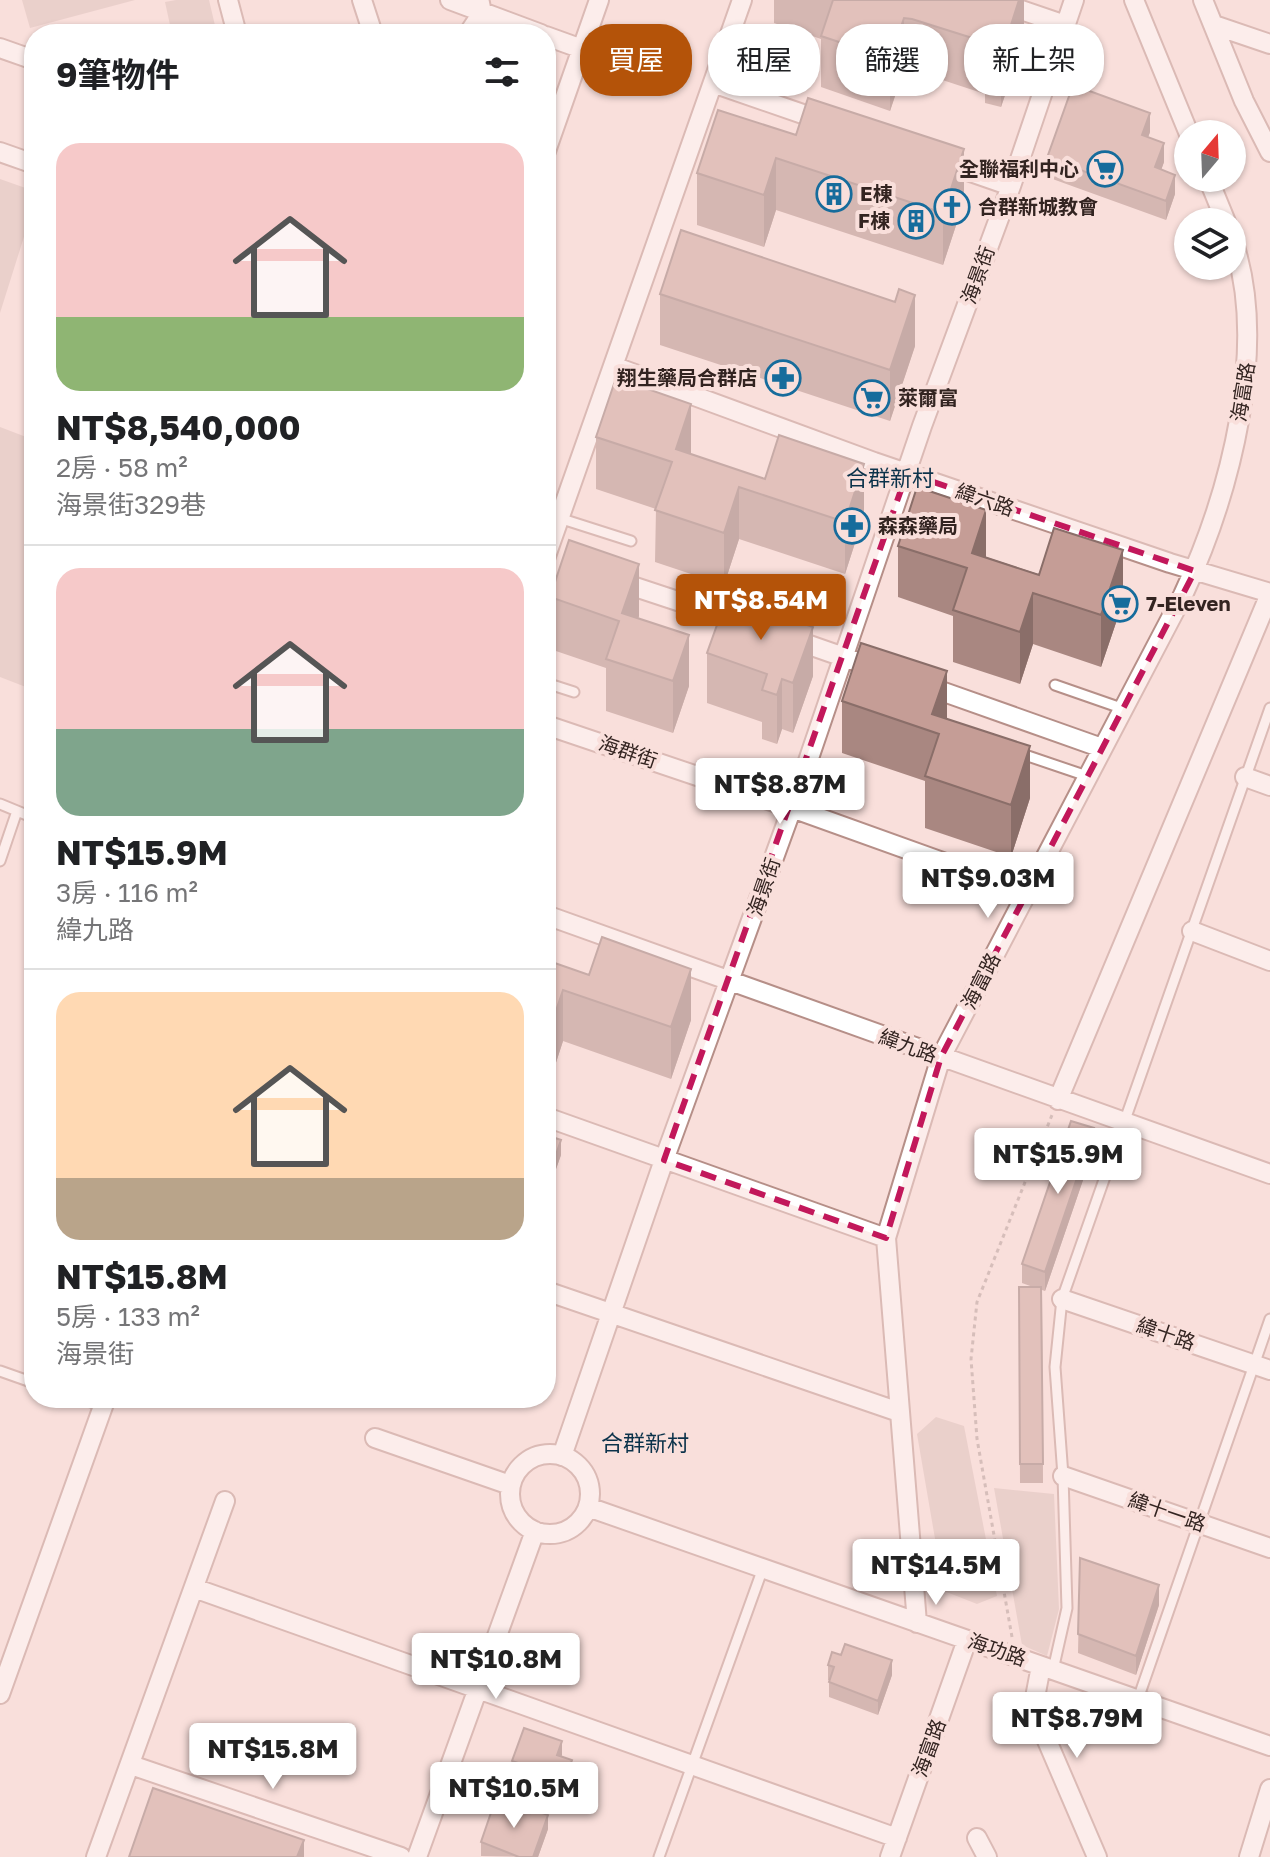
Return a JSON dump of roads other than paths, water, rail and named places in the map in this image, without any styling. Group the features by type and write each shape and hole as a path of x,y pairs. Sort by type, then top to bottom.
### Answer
{"street":[{"path":"228,0 234,24"},
{"path":"362,0 370,24"},
{"path":"450,0 481,6 520,24"},
{"path":"591,24 599,0"},
{"path":"734,24 742,0"},
{"path":"992,0 1062,24"},
{"name":"海景街","path":"1065,24 1074,0"},
{"path":"1134,0 1183,120"},
{"path":"1203,0 1244,101 1270,152"},
{"path":"1214,25 1270,44"},
{"path":"556,39 580,48"},
{"path":"0,48 24,56"},
{"path":"556,123 580,55"},
{"path":"556,533 613,366 703,134 710,96"},
{"path":"750,96 847,130"},
{"name":"海景街","path":"562,1456 1041,96"},
{"path":"0,152 24,160"},
{"path":"922,155 1011,186"},
{"name":"海富路","path":"917,1623 886,1238 941,1057 1195,571 1226,481 1241,411 1250,342 1245,280"},
{"name":"緯六路","path":"613,366 907,473 1270,594"},
{"path":"606,577 873,667"},
{"path":"1058,1100 1270,594"},
{"path":"901,677 1102,748"},
{"name":"海群街","path":"556,728 1026,892"},
{"path":"1245,777 1270,786"},
{"name":"緯九路","path":"556,919 1270,1174"},
{"path":"1192,931 1270,961"},
{"path":"556,1121 886,1238"},
{"path":"556,1294 899,1412"},
{"name":"緯十路","path":"1062,1299 1262,1367"},
{"path":"0,1694 102,1408"},
{"path":"375,1438 510,1485"},
{"path":"536,1456 562,1456 583,1470 590,1494 588,1507 582,1518 561,1533 535,1531 517,1518 512,1507 510,1485 515,1473 536,1456"},
{"name":"緯十一路","path":"1063,1476 1270,1548"},
{"path":"96,1857 225,1501"},
{"name":"海功路","path":"588,1507 1270,1746"},
{"path":"417,1857 535,1531"},
{"path":"194,1588 897,1838"},
{"name":"海富路","path":"890,1857 967,1640"},
{"path":"1047,1668 1033,1708 1097,1857"},
{"path":"131,1765 397,1856"},
{"path":"1249,1857 1270,1789"},
{"path":"977,1838 987,1857"}],"lane":[{"path":"559,518 631,541"},
{"path":"1055,685 1124,709"},
{"path":"556,686 574,692"},
{"path":"1047,1668 1067,1608 1063,1476 1055,1367 1062,1299 1270,708"},
{"path":"1017,752 1087,776"},
{"path":"0,804 24,814"},
{"path":"0,861 17,811"},
{"path":"1138,1699 1199,1523 1262,1367 1270,1319"},
{"path":"0,1371 24,1379"},
{"path":"659,1857 763,1568"}],"place":[{"name":"全聯福利中心","path":"1105,169"},
{"name":"E棟","path":"834,194"},
{"name":"合群新城教會","path":"952,207"},
{"name":"F棟","path":"916,221"},
{"name":"翔生藥局合群店","path":"783,378"},
{"name":"萊爾富","path":"872,398"},
{"name":"森森藥局","path":"852,526"},
{"name":"7-Eleven","path":"1120,604"}],"district":[{"name":"合群新村","path":"890,478"},
{"name":"合群新村","path":"645,1443"}]}
